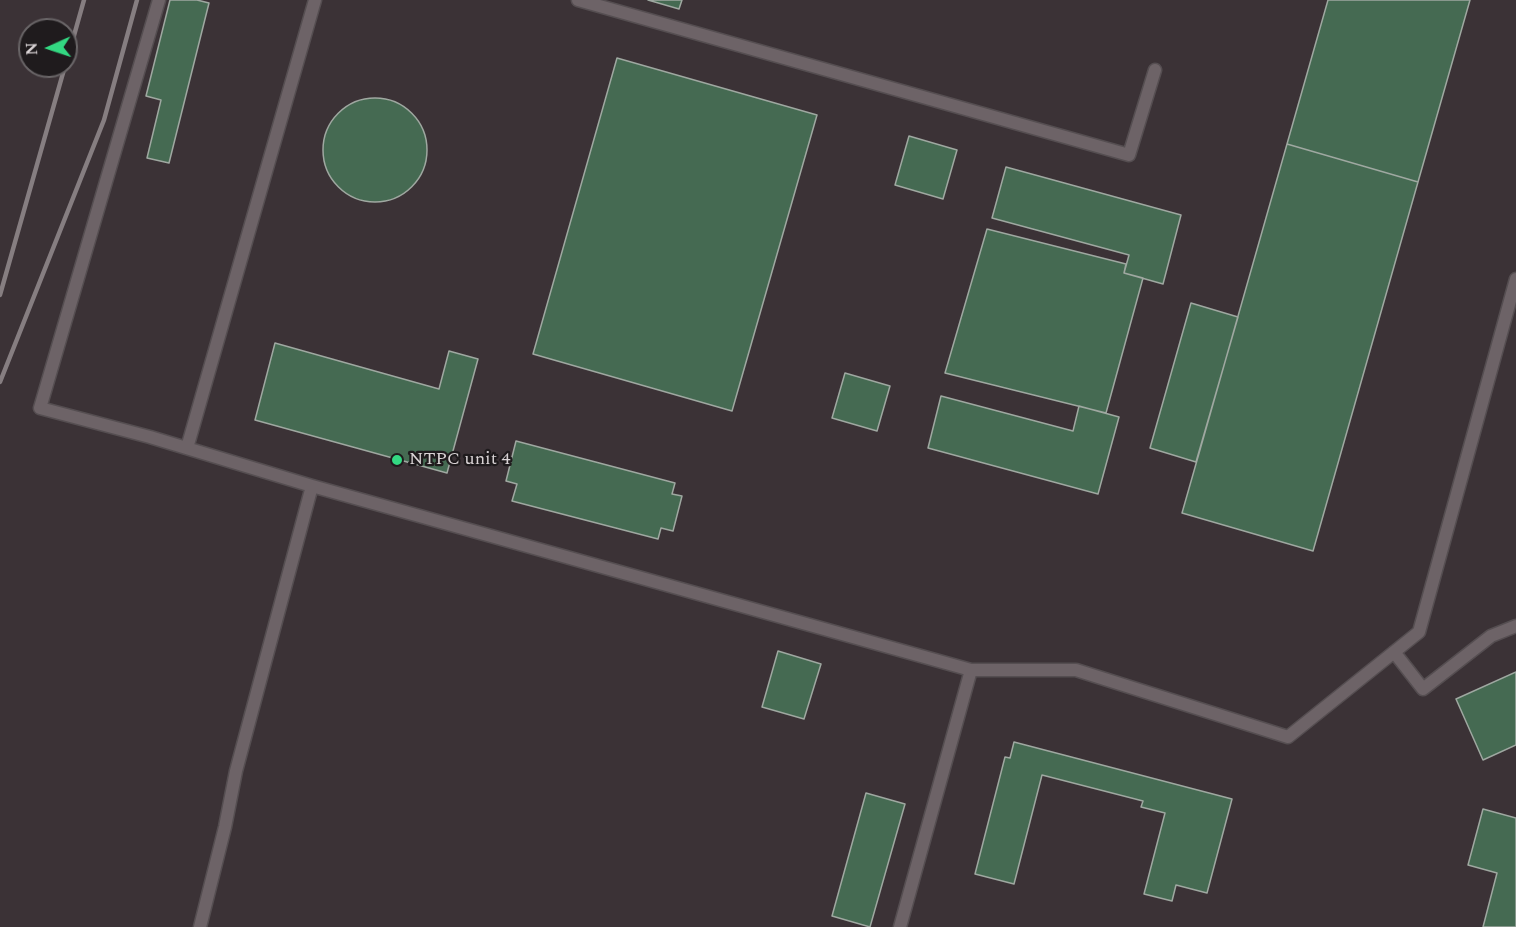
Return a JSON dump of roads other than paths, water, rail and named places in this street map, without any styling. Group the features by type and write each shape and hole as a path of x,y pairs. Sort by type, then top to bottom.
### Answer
{"lane":[{"path":"159,0 40,408 150,437 312,486 971,670 1076,670 1288,737 1419,632 1516,279"},
{"path":"187,448 315,0"},
{"path":"578,0 1129,155 1155,70"},
{"path":"200,927 225,827 236,771 312,486"},
{"path":"1394,652 1423,689 1491,636 1516,626"},
{"path":"900,927 971,670"}],"railway":[{"path":"78,21 84,0"},
{"path":"0,382 104,120 137,0"},
{"path":"0,295 62,78"}],"place":[{"name":"NTPC unit 4","path":"397,460"}]}
